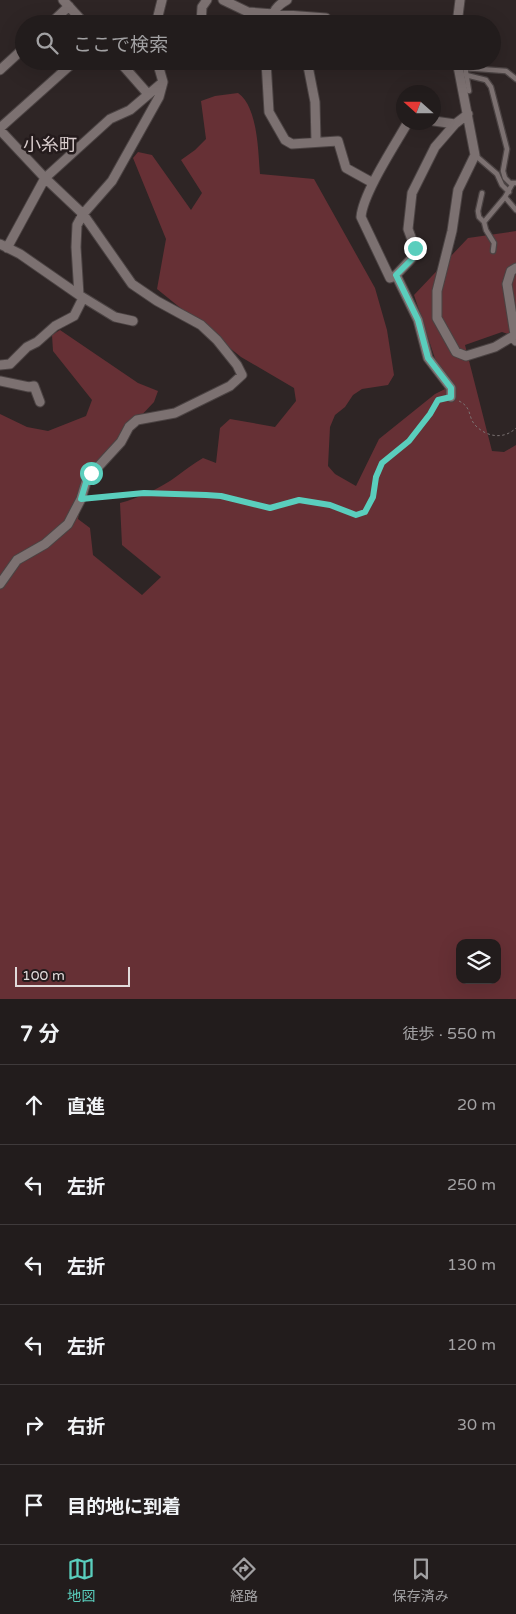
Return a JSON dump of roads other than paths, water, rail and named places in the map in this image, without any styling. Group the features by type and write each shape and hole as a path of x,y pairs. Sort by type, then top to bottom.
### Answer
{"street":[{"path":"158,15 162,0"},
{"path":"202,15 202,7 207,0"},
{"path":"223,0 248,12 277,15"},
{"path":"272,14 277,6 287,0"},
{"path":"458,15 460,0"},
{"path":"57,15 66,3 77,15"},
{"path":"0,70 15,56"},
{"path":"0,584 17,560 45,544 68,524 81,499 87,479 110,456 121,442 129,427 137,420 174,413 230,386 242,375 217,340 201,326 157,301 132,284 83,214 45,178 0,129 65,70"},
{"path":"127,70 148,94"},
{"path":"0,365 10,364 27,347 55,326 74,316 81,297 76,247 77,224 83,214 112,181 159,97 163,82 159,70"},
{"path":"267,70 269,112 285,140 292,144 338,141 346,168 374,183"},
{"path":"309,70 315,102 316,141"},
{"path":"460,70 475,155 458,190 452,231 438,291 437,318 456,352 466,356 515,338 507,284 511,271 516,268"},
{"path":"133,321 115,317 96,304 81,297 20,254 4,246 45,178 110,119 130,110 163,82"},
{"path":"404,130 374,183 361,217 390,278 396,275 413,258 415,248 408,229 412,193 435,147 455,124 468,114"},
{"path":"441,122 455,124"},
{"path":"396,275 418,320 428,358 451,388 451,397"},
{"path":"0,381 29,387 34,386 40,402"}],"lane":[{"path":"465,70 469,91"},
{"path":"492,70 506,71 516,79"},
{"path":"466,75 486,80 491,87 507,149 503,171 505,178 510,183 515,183 484,222"},
{"path":"475,155 498,174 502,185 509,192"},
{"path":"482,193 478,213 495,246 493,251"},
{"path":"505,197 516,210"}],"district":[{"name":"小糸町","path":"50,145"}]}
